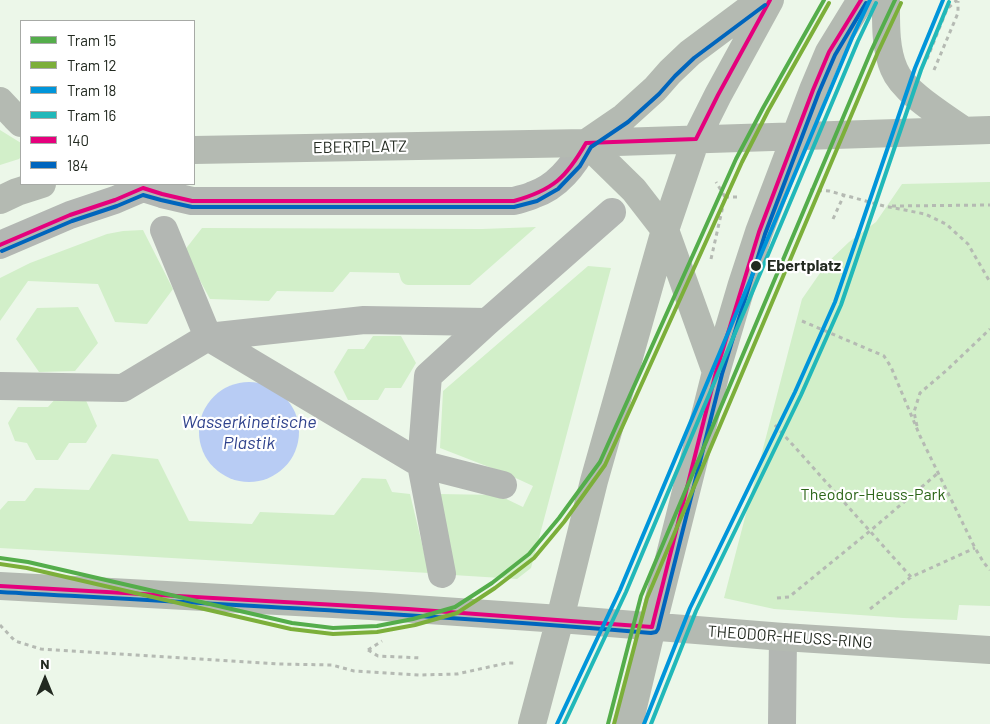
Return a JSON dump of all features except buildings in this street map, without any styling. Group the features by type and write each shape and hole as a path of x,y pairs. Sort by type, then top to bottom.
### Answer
{"main road":[{"path":"716,372 665,230 634,190 586,143 624,117 690,53 761,0"},
{"path":"532,724 594,481 665,230 696,139 770,0"},
{"path":"629,724 716,372 745,275 775,188 829,52 861,0"},
{"path":"886,0 888,51 894,70 906,86 962,130"},
{"path":"0,101 20,122"},
{"path":"796,135 990,130"},
{"name":"EBERTPLATZ","path":"195,150 586,143 796,135"},
{"path":"0,200 39,185"},
{"path":"0,586 370,606 560,619"},
{"name":"THEODOR-HEUSS-RING","path":"560,619 783,637 990,650"}],"street":[{"path":"0,246 70,215 115,200 136,186 192,201 514,201 535,195 554,184 575,162 586,143"},
{"path":"442,574 420,464 428,376 612,212"},
{"path":"164,230 208,337 420,464 502,484"},
{"path":"0,386 123,388 208,337 364,320 487,322"},
{"path":"782,724 783,637"}],"path":[{"path":"926,61 947,9 957,0"},
{"path":"932,74 958,14 957,0"},
{"path":"775,188 829,191 884,206 925,214 946,224 968,244 990,282"},
{"path":"833,219 844,195"},
{"path":"712,264 710,259 725,197"},
{"path":"884,206 990,205"},
{"path":"802,321 884,356 891,367 920,436 975,548 990,570"},
{"path":"920,436 914,412 920,393 990,329"},
{"path":"775,425 911,577"},
{"path":"777,598 789,598 938,472"},
{"path":"844,641 853,622 911,577 975,548"},
{"path":"0,625 15,641 41,649 278,664 332,665 354,671 419,675 457,674 518,662 548,665"},
{"path":"380,641 368,650 378,656 422,658"}],"green space":[{"path":"0,130 20,142 20,158 0,165"},
{"name":"Theodor-Heuss-Park","path":"990,182 990,606 959,605 957,620 774,609 724,598 802,299 827,263 849,242 876,222 902,184"},
{"path":"536,227 470,285 408,285 403,282 399,273 350,272 333,292 277,291 269,301 210,299 184,251 202,228 482,229"},
{"path":"143,230 173,289 147,324 115,322 98,284 28,281 0,321 0,278 30,263 107,234"},
{"path":"588,266 611,268 531,568 517,579 453,575 438,494 498,495 523,507 533,486 440,448 443,391"},
{"path":"78,307 98,343 75,371 39,372 16,339 37,308"},
{"path":"373,336 401,336 416,363 401,388 385,388 378,400 348,400 334,372 348,349 364,349"},
{"path":"57,397 85,398 97,426 86,443 69,443 58,460 36,460 27,443 15,441 8,423 18,407 48,407"},
{"path":"112,454 158,459 189,521 252,524 260,512 334,515 362,478 386,479 392,492 410,494 429,573 0,548 0,510 8,501 25,501 35,488 89,490"}],"water":[{"name":"Wasserkinetische Plastik","path":"249,382 268,385 285,396 296,413 299,432 296,451 285,468 268,479 249,482 230,479 213,468 202,451 199,432 202,413 213,396 230,385"}],"tram line":[{"name":"15","path":"0,558 28,562 292,623 333,628 377,626 413,619 455,607 492,583 529,554 559,518 600,462 736,159 824,0"},
{"name":"18","path":"557,724 620,590 852,38 870,0"},
{"name":"15","path":"608,724 641,596 872,49 895,0"},
{"name":"18","path":"644,724 690,608 795,392 835,302 915,68 943,0"},
{"name":"16","path":"651,724 696,611 801,395 841,305 921,70 949,2"},
{"name":"12","path":"0,564 27,568 291,629 333,634 377,632 415,625 457,613 495,588 534,558 564,522 605,465 742,162 768,111 829,3"},
{"name":"16","path":"564,724 626,592 858,41 876,3"},
{"name":"12","path":"614,724 647,598 878,52 901,3"}],"transit line":[{"name":"140","path":"0,245 70,215 115,200 143,188 192,201 514,201 527,197 549,187 565,174 586,143 696,139 770,0"},
{"name":"140","path":"0,586 408,609 652,627 716,372 759,232 829,52 861,0"},
{"name":"184","path":"0,592 326,610 656,632 722,374 765,234 835,55 866,3"},
{"name":"184","path":"2,251 72,221 143,195 192,207 514,207 537,201 558,189 580,166 591,147 628,122 694,58 765,5"}],"place":[{"name":"Ebertplatz","path":"756,266"}]}
